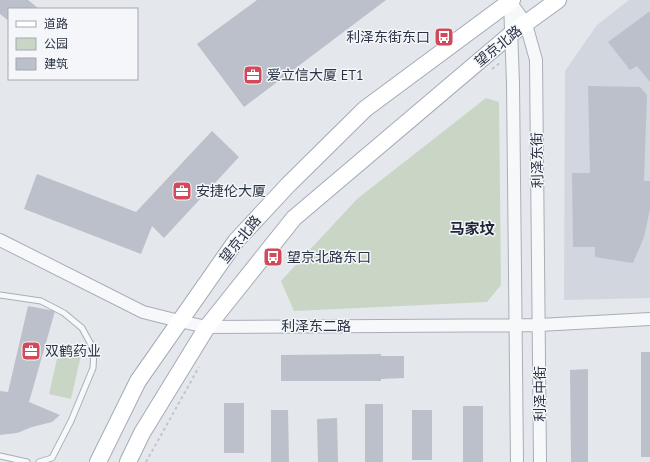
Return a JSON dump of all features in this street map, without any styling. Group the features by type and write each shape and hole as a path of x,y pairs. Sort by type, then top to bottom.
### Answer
{"main road":[{"name":"望京北路","path":"128,462 142,433 207,327 294,218 511,34 558,0"},
{"name":"望京北路","path":"98,462 138,381 236,241 288,185 360,114 510,1"}],"street":[{"name":"利泽东街","path":"510,1 526,24 536,60 539,325"},
{"name":"利泽东街","path":"510,1 513,83 515,325"},
{"name":"利泽东二路","path":"0,240 143,312 207,327 539,325 650,319"},
{"name":"利泽中街","path":"515,325 517,462"},
{"name":"利泽中街","path":"539,325 540,462"}],"lane":[{"path":"0,295 42,301 64,313 82,328 94,350 93,368 71,421 52,458 39,462"},
{"path":"0,456 27,462"}],"path":[{"path":"488,72 501,62 503,55"},
{"path":"146,462 201,364"}],"shaded area":[{"path":"629,0 650,0 650,298 564,300 565,71 597,25"}],"green space":[{"path":"486,98 499,102 501,285 487,302 294,311 281,281 357,199"},
{"path":"59,350 81,355 71,399 49,394"}],"building":[{"path":"0,0 28,0 38,8 8,8 8,20 0,14"},
{"name":"爱立信大厦 ET1","path":"257,0 386,0 244,107 197,44"},
{"path":"650,11 650,82 637,66 630,70 608,42"},
{"path":"588,86 640,87 647,95 644,181 650,181 650,209 644,237 633,263 595,257 595,247 573,247 572,173 590,173"},
{"name":"安捷伦大厦","path":"212,131 239,157 164,238 152,226 141,254 24,209 37,174 136,212"},
{"name":"双鹤药业","path":"28,306 55,311 29,402 60,415 52,422 32,427 17,433 0,435 0,391 8,392"},
{"path":"641,352 650,352 650,457 641,457"},
{"path":"381,354 381,356 404,356 404,378 381,379 381,381 281,381 281,355"},
{"path":"588,369 588,462 571,462 570,370"},
{"path":"224,403 244,403 244,453 224,453"},
{"path":"365,404 383,404 383,462 365,462"},
{"path":"463,406 483,406 483,462 463,462"},
{"path":"271,410 288,410 289,462 271,462"},
{"path":"412,410 432,410 432,460 412,460"},
{"path":"337,418 338,462 318,462 317,419"}],"place":[{"name":"利泽东街东口","path":"444,37"},
{"name":"爱立信大厦 ET1","path":"253,75"},
{"name":"安捷伦大厦","path":"182,191"},
{"name":"望京北路东口","path":"273,257"},
{"name":"双鹤药业","path":"31,351"}],"district":[{"name":"马家坟","path":"472,228"}]}
